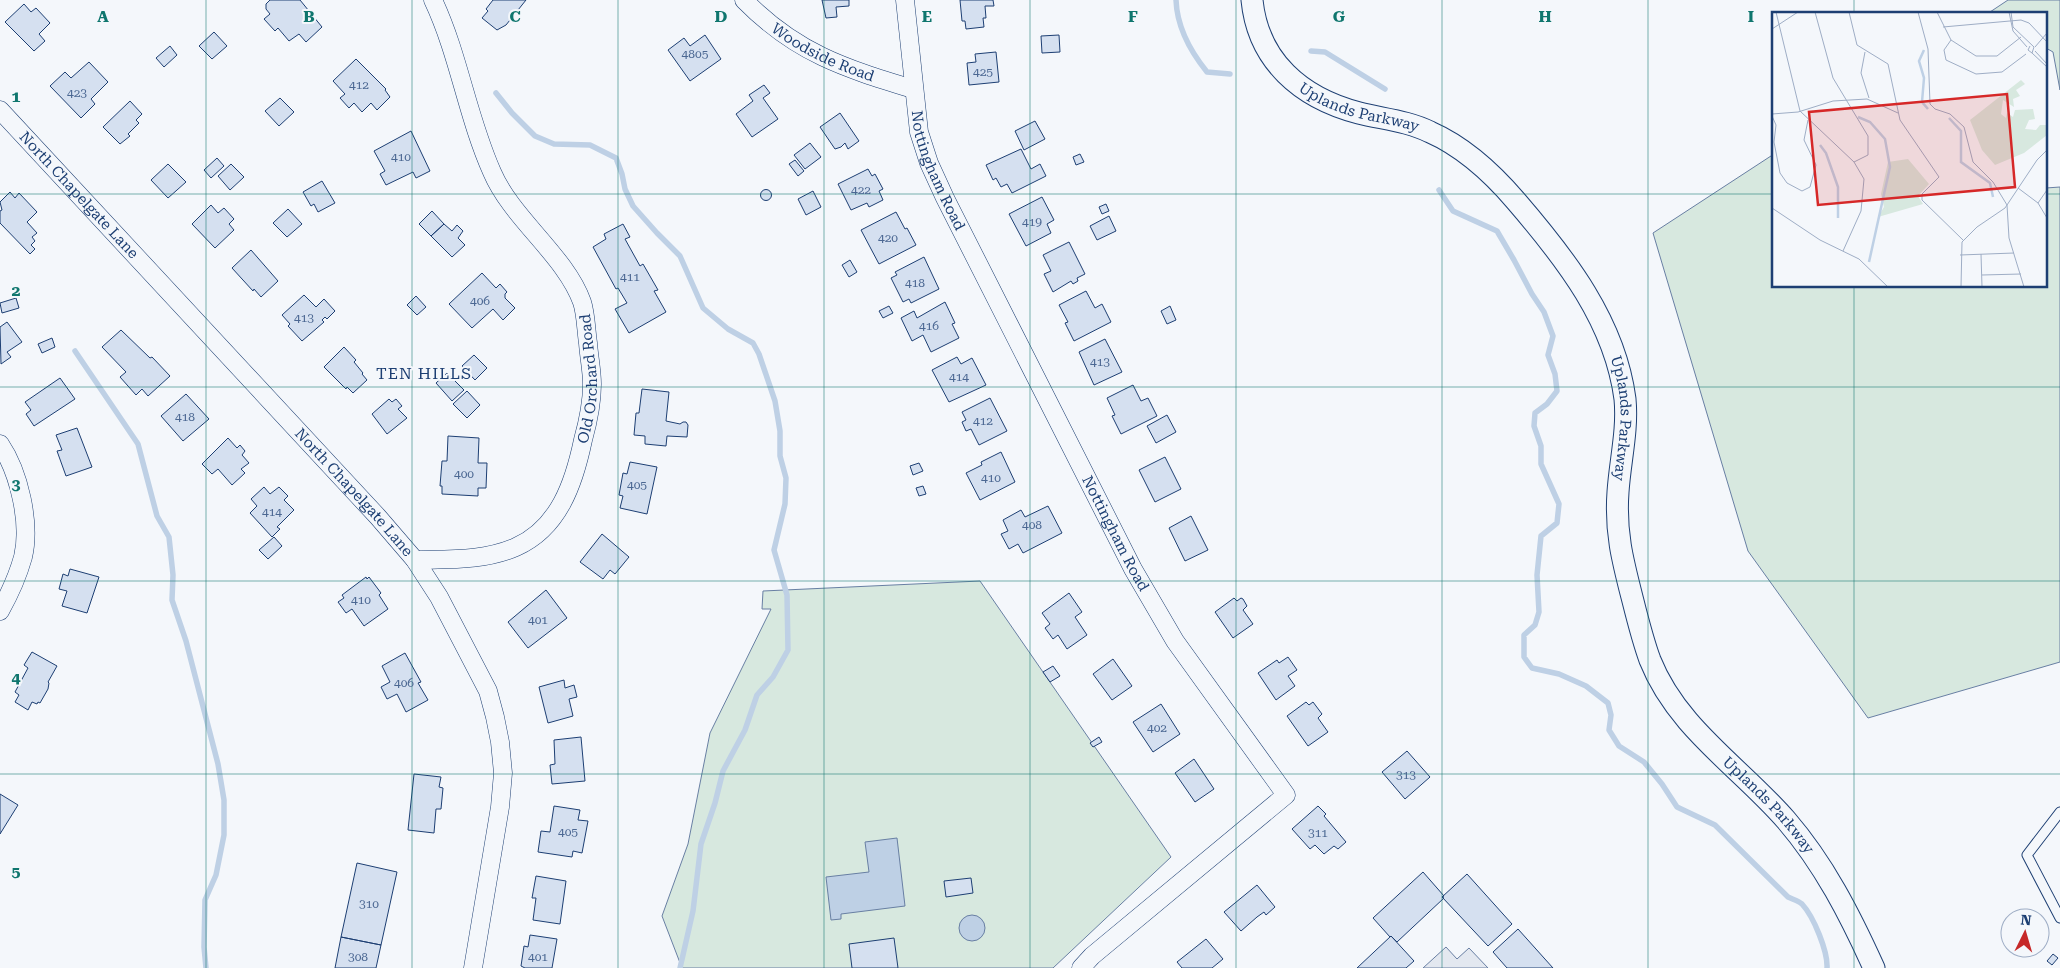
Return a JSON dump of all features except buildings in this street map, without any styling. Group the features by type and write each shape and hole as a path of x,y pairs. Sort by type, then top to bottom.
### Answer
{"street":[{"name":"Old Orchard Road","path":"415,560 491,556 517,547 544,529 562,505 576,474 590,409 592,384 582,303 571,280 509,202 492,173 460,77 450,40 433,0"},
{"name":"Woodside Road","path":"744,0 759,16 789,40 820,57 861,74 913,89"},
{"name":"Nottingham Road","path":"905,0 919,132 929,163 1133,569 1175,641 1286,795 1092,956 1081,968"},
{"name":"Uplands Parkway","path":"1252,0 1257,29 1267,50 1283,73 1303,89 1328,103 1358,113 1407,123 1430,131 1456,145 1485,169 1515,200 1588,295 1603,324 1619,372 1625,400 1626,426 1618,492 1619,549 1651,663 1684,716 1710,746 1785,818 1813,854 1835,888 1874,968"},
{"name":"North Chapelgate Lane","path":"0,110 378,517 415,560 439,597 488,691 500,742 503,773 500,807 474,968"},
{"path":"0,444 6,453 18,485 24,512 24,537 23,556 0,611"}],"lane":[{"path":"2060,812 2027,855 2060,918"}],"shaded area":[{"path":"2008,0 2060,0 2060,90 2053,52 2048,49 2048,12 1990,12"},
{"path":"1772,155 1772,288 2048,288 2048,188 2060,187 2060,662 1868,718 1748,551 1653,233"},
{"path":"980,581 1171,857 1053,968 682,968 662,916 688,844 710,733 771,609 762,609 763,591"},
{"path":"1446,947 1457,959 1469,948 1488,968 1423,968"}],"water":[{"path":"897,838 905,906 841,914 841,919 831,920 826,877 869,872 865,842"},
{"path":"972,915 981,919 985,928 981,937 972,941 963,937 959,928 963,919"}],"waterway":[{"path":"1176,0 1182,30 1201,64 1207,72 1230,74"},
{"path":"1311,51 1325,52 1385,89"},
{"path":"496,93 512,113 535,136 554,144 590,145 616,158 625,189 633,206 680,256 703,308 728,329 753,343 759,354 775,401 780,431 780,456 786,478 785,504 774,550 787,595 788,650 773,677 757,695 745,730 723,771 715,803 701,844 693,911 680,968"},
{"path":"1439,190 1453,211 1497,231 1544,312 1553,336 1548,355 1555,374 1557,391 1547,404 1535,413 1534,426 1541,446 1541,464 1559,504 1557,523 1541,536 1537,575 1539,612 1535,625 1524,635 1524,657 1532,668 1559,674 1586,686 1608,703 1611,715 1609,730 1619,746 1644,762 1662,784 1677,807 1715,825 1788,897 1802,904 1807,910 1819,935 1827,961 1827,968"},
{"path":"75,351 138,444 157,516 169,537 173,575 172,600 186,641 218,764 224,800 224,835 216,875 205,900 204,947 206,968"}],"district":[{"name":"TEN HILLS","path":"424,373"}]}
